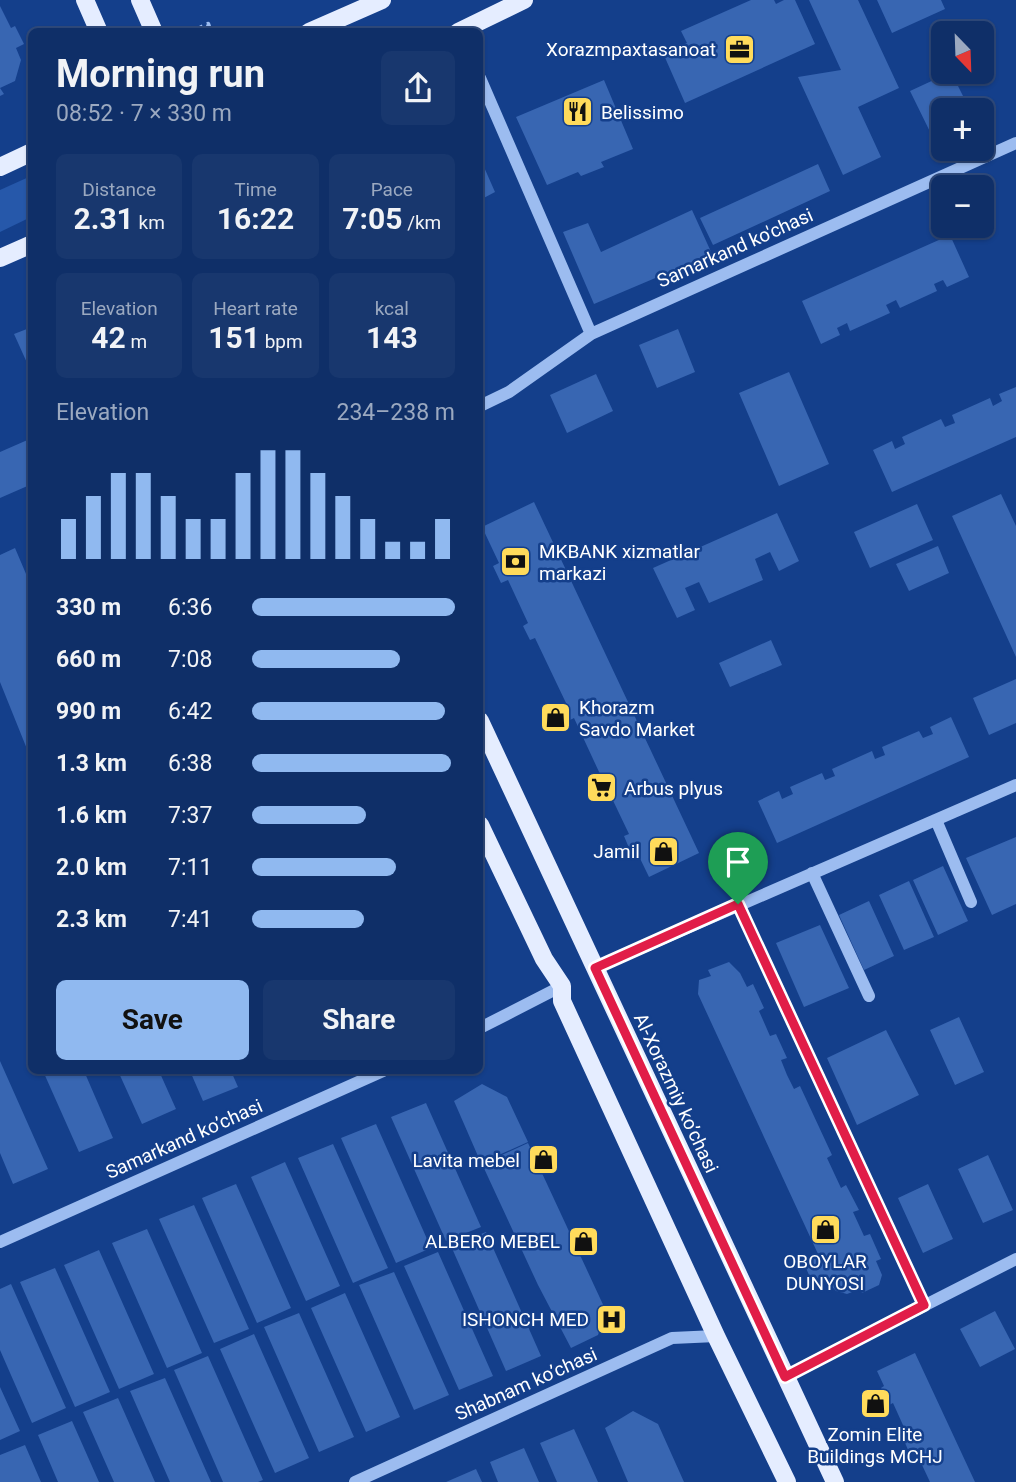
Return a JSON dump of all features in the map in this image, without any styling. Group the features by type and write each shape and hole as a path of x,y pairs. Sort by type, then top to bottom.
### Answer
{"main road":[{"path":"85,0 97,28"},
{"path":"140,0 153,28"},
{"path":"318,28 382,0"},
{"path":"466,28 524,0"},
{"path":"0,167 28,154"},
{"path":"0,258 28,246"},
{"name":"Al-Xorazmiy ko’chasi","path":"483,727 835,1482"},
{"path":"483,831 544,959 562,986 562,1001 716,1336 787,1482"}],"street":[{"path":"483,85 591,334"},
{"name":"Samarkand ko'chasi","path":"483,404 509,391 591,334 1016,143"},
{"path":"595,968 1016,785"},
{"path":"936,820 971,902"},
{"path":"812,873 869,996"},
{"path":"738,904 924,1305"},
{"path":"483,1026 562,986"},
{"name":"Samarkand ko’chasi","path":"0,1242 376,1074"},
{"path":"785,1377 1016,1259"},
{"name":"Shabnam ko’chasi","path":"355,1482 672,1338 716,1336"}],"shaded area":[{"path":"28,177 28,218 0,232 0,190"}],"building":[{"name":"Xorazmpaxtasanoat","path":"751,0 774,0 776,4 784,0 795,0 815,44 685,103 663,53 687,43 681,31"},
{"path":"809,0 858,0 899,88 858,107 881,157 843,175 798,77 841,70"},
{"path":"877,0 941,0 945,9 892,33"},
{"path":"0,6 11,28 15,26 24,44 16,48 21,60 15,81 0,88"},
{"path":"604,80 633,149 601,162 604,167 581,176 578,172 547,185 516,117"},
{"path":"931,81 931,84 957,84 964,98 931,98 931,134 910,91"},
{"path":"818,164 830,191 713,245 700,218"},
{"path":"483,165 495,192 483,198"},
{"path":"692,210 712,254 594,304 563,232 588,223 601,252"},
{"path":"943,238 951,238 969,277 947,287 943,280 934,284 937,291 900,308 896,300 886,305 890,313 850,331 847,323 837,328 840,335 821,344 802,301"},
{"path":"28,329 28,365 14,334"},
{"path":"678,329 695,372 657,388 639,345"},
{"path":"789,372 829,464 779,486 739,393"},
{"path":"596,374 613,411 567,433 550,395"},
{"path":"1016,387 1016,437 892,492 873,450 892,441 895,449 905,444 902,437 941,419 945,427 955,423 952,415 990,398 993,406 1002,401 999,394"},
{"path":"28,440 28,486 0,498 0,452"},
{"path":"1001,494 1016,526 1016,657 952,516"},
{"path":"534,502 699,853 649,877 634,846 629,848 624,836 629,834 607,788 601,791 594,777 600,774 574,718 568,721 560,705 566,703 535,638 530,640 523,626 528,623 508,580 501,583 493,566 499,563 483,527"},
{"path":"917,504 933,540 870,568 854,532"},
{"path":"777,513 799,561 779,571 770,552 755,559 763,580 709,603 699,582 685,588 695,610 677,618 653,568"},
{"path":"938,546 949,573 909,591 896,564"},
{"path":"15,548 28,579 28,752 0,682 0,555"},
{"path":"771,640 782,665 730,687 719,663"},
{"path":"1016,679 1016,723 989,735 973,698"},
{"path":"951,717 969,757 777,843 758,801 779,791 782,799 793,794 790,787 822,773 825,780 835,776 832,769 872,751 875,759 885,755 882,747 919,731 923,738 933,734 930,727"},
{"path":"1016,837 1016,904 992,915 966,858"},
{"path":"943,866 968,921 938,935 913,880"},
{"path":"909,881 934,937 904,950 879,895"},
{"path":"869,901 894,956 864,970 839,915"},
{"path":"820,925 849,988 804,1007 776,943"},
{"path":"729,962 740,973 747,987 753,984 764,1008 759,1011 770,1036 776,1034 787,1058 781,1060 787,1075 794,1089 800,1086 832,1155 827,1158 841,1188 846,1185 859,1210 853,1212 864,1236 870,1234 881,1259 876,1261 882,1275 879,1285 862,1293 860,1289 847,1294 836,1291 820,1278 812,1282 803,1261 818,1254 698,994 699,980 711,976 708,970"},
{"path":"959,1017 984,1072 955,1085 930,1030"},
{"path":"886,1030 919,1095 857,1125 827,1058"},
{"path":"0,1061 48,1169 13,1184 0,1153"},
{"path":"44,1074 85,1074 113,1138 79,1152"},
{"path":"119,1074 160,1074 176,1109 142,1124"},
{"path":"191,1074 232,1074 238,1087 203,1101"},
{"path":"482,1084 507,1097 528,1142 481,1163 454,1101"},
{"path":"426,1103 481,1227 446,1241 391,1117"},
{"path":"376,1124 431,1248 396,1263 341,1138"},
{"path":"528,1143 606,1311 598,1335 571,1348 538,1285 482,1164"},
{"path":"333,1144 388,1268 353,1283 298,1158"},
{"path":"988,1155 1013,1210 983,1223 958,1169"},
{"path":"285,1162 340,1286 306,1301 251,1177"},
{"path":"236,1184 291,1308 257,1323 202,1198"},
{"path":"928,1184 953,1239 923,1253 898,1198"},
{"path":"194,1205 249,1329 214,1343 159,1219"},
{"path":"147,1229 202,1353 167,1368 112,1243"},
{"path":"486,1232 541,1356 506,1371 451,1246"},
{"path":"99,1250 154,1374 119,1389 64,1265"},
{"path":"438,1252 493,1376 459,1390 404,1266"},
{"path":"55,1268 110,1392 75,1407 20,1282"},
{"path":"394,1272 449,1395 414,1410 359,1285"},
{"path":"11,1284 66,1408 32,1423 0,1350 0,1289"},
{"path":"345,1293 400,1417 366,1432 311,1308"},
{"path":"995,1311 1015,1349 980,1367 960,1329"},
{"path":"299,1313 354,1437 319,1452 264,1327"},
{"path":"254,1334 309,1458 275,1473 220,1349"},
{"path":"915,1353 975,1482 930,1482 915,1450 909,1452 902,1436 907,1434 893,1403 889,1405 877,1371"},
{"path":"208,1356 263,1480 223,1482 174,1370"},
{"path":"165,1378 211,1482 170,1482 130,1391"},
{"path":"0,1387 20,1431 0,1440"},
{"path":"118,1398 155,1482 114,1482 83,1412"},
{"path":"633,1411 658,1424 684,1482 628,1482 605,1428"},
{"path":"72,1421 99,1482 58,1482 38,1435"},
{"path":"574,1429 598,1482 557,1482 540,1443"},
{"path":"25,1445 41,1482 0,1482 0,1455"},
{"path":"524,1448 539,1482 498,1482 490,1462"},
{"path":"476,1469 482,1482 446,1482"}],"place":[{"name":"Xorazmpaxtasanoat","path":"739,49"},
{"name":"Belissimo","path":"578,112"},
{"name":"MKBANK xizmatlar markazi","path":"516,562"},
{"name":"Khorazm Savdo Market","path":"556,718"},
{"name":"Arbus plyus","path":"601,788"},
{"name":"Jamil","path":"663,851"},
{"name":"Lavita mebel","path":"543,1160"},
{"name":"OBOYLAR DUNYOSI","path":"825,1230"},
{"name":"ALBERO MEBEL","path":"583,1241"},
{"name":"ISHONCH MED","path":"612,1319"},
{"name":"Zomin Elite Buildings MCHJ","path":"875,1403"}],"route":[{"path":"738,904 924,1305 785,1377 595,968 738,904"}]}
